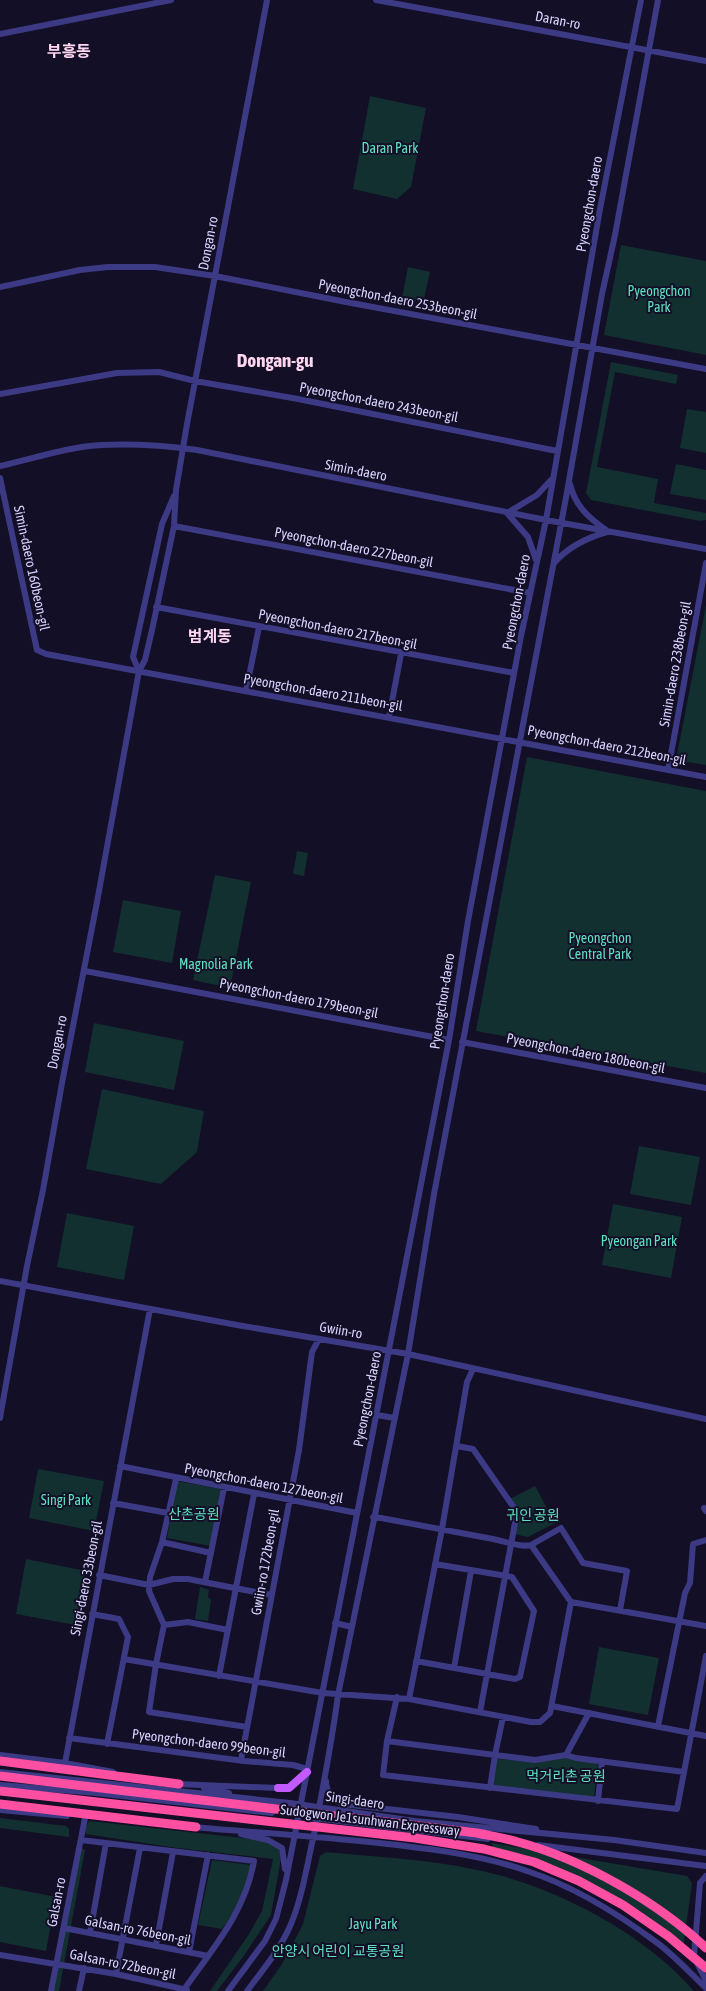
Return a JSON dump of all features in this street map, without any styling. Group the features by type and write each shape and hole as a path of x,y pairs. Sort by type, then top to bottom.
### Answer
{"highway":[{"path":"0,1761 179,1784"},
{"name":"Sudogwon Je1sunhwan Expressway","path":"0,1774 477,1833 519,1842 559,1856 634,1893 706,1948"},
{"name":"Sudogwon Je1sunhwan Expressway","path":"0,1791 415,1838 484,1849 534,1862 594,1889 623,1905 661,1931 706,1970"},
{"path":"0,1804 196,1827"}],"main road":[{"path":"278,1788 289,1788 307,1770"}],"street":[{"path":"0,34 171,0"},
{"name":"Dongan-ro","path":"0,1418 23,1285 40,1207 139,671 145,660 174,526 176,490 195,381 267,0"},
{"name":"Daran-ro","path":"376,0 706,61"},
{"name":"Pyeongchon-daero","path":"228,1991 265,1941 276,1919 286,1880 449,1040 468,921 514,673 546,520 600,209 641,0"},
{"name":"Pyeongchon-daero","path":"247,1991 269,1961 291,1924 301,1895 317,1818 338,1695 373,1517 408,1354 434,1194 462,1042 658,0"},
{"name":"Pyeongchon-daero 253beon-gil","path":"0,287 80,270 108,267 155,267 214,276 706,369"},
{"name":"Pyeongchon-daero 243beon-gil","path":"0,394 117,373 159,372 195,381 298,399 558,451"},
{"name":"Simin-daero","path":"0,466 82,448 126,444 183,449 507,513 706,549"},
{"name":"Simin-daero 160beon-gil","path":"0,478 38,650 46,654 139,671"},
{"path":"537,561 528,537 507,513 537,495 553,478"},
{"path":"569,480 578,504 593,520 609,532"},
{"name":"Dongan-ro","path":"139,671 133,658 162,524 176,490"},
{"name":"Pyeongchon-daero 227beon-gil","path":"174,526 530,593"},
{"path":"553,564 571,547 592,536 609,532"},
{"name":"Simin-daero 238beon-gil","path":"668,770 706,563"},
{"name":"Pyeongchon-daero 217beon-gil","path":"156,607 401,654 514,673"},
{"path":"246,691 259,627"},
{"path":"389,717 401,654"},
{"name":"Pyeongchon-daero 211beon-gil","path":"139,671 503,738"},
{"name":"Pyeongchon-daero 212beon-gil","path":"503,738 706,777"},
{"name":"Pyeongchon-daero 179beon-gil","path":"84,971 449,1040"},
{"name":"Pyeongchon-daero 180beon-gil","path":"462,1042 706,1088"},
{"name":"Gwiin-ro","path":"0,1281 388,1350 706,1419"},
{"name":"Singi-daero 33beon-gil","path":"65,1762 150,1309"},
{"name":"Gwiin-ro 172beon-gil","path":"241,1760 299,1450 312,1352 319,1339"},
{"path":"410,1699 467,1382 473,1369"},
{"path":"377,1416 394,1418"},
{"path":"457,1446 473,1449 517,1512 480,1712"},
{"path":"120,1466 176,1478"},
{"name":"Pyeongchon-daero 127beon-gil","path":"149,1585 162,1542 176,1478 358,1513"},
{"path":"205,1582 224,1488"},
{"path":"219,1676 254,1494"},
{"path":"113,1503 168,1513"},
{"path":"373,1517 527,1546 561,1528 583,1563 627,1571 620,1610"},
{"path":"658,1726 685,1593 690,1583 693,1544 706,1540"},
{"path":"162,1542 211,1553"},
{"path":"532,1545 571,1602 706,1626"},
{"path":"416,1661 515,1679 520,1677 534,1610 512,1577 435,1564"},
{"path":"454,1668 471,1571"},
{"path":"99,1575 149,1585 173,1579 188,1579 271,1595"},
{"path":"149,1585 149,1592 164,1625 149,1712 247,1727"},
{"path":"124,1659 323,1694 397,1697 540,1722 548,1717 552,1706 559,1656 571,1602"},
{"path":"92,1614 119,1619 128,1637 107,1744"},
{"path":"164,1625 188,1622 228,1630"},
{"path":"335,1623 352,1627"},
{"path":"397,1697 387,1741 383,1775 598,1801 677,1808 706,1656"},
{"path":"552,1706 706,1736"},
{"path":"566,1754 589,1713"},
{"path":"490,1788 503,1716"},
{"name":"Pyeongchon-daero 99beon-gil","path":"69,1738 293,1765 307,1770"},
{"path":"387,1741 535,1760 566,1754 576,1758 684,1772"},
{"path":"0,1755 65,1762 284,1803"},
{"path":"598,1801 602,1761"},
{"path":"326,1771 326,1788 331,1796 342,1804 614,1840"},
{"name":"Singi-daero","path":"0,1774 284,1803 415,1821 614,1840 706,1853"},
{"path":"179,1784 278,1788"},
{"name":"Singi-daero","path":"0,1785 96,1793 317,1818 706,1866"},
{"path":"0,1810 141,1825 295,1834 463,1854 529,1871 572,1890 611,1912 657,1942 706,1988"},
{"name":"Galsan-ro","path":"51,1991 85,1818"},
{"path":"415,1821 458,1818"},
{"path":"353,1840 388,1827"},
{"path":"214,1829 268,1840 282,1848 285,1858 286,1880"},
{"path":"416,1830 530,1863 574,1882 617,1904 694,1956 706,1970"},
{"path":"80,1840 254,1861 252,1878 240,1908 186,1990"},
{"path":"90,1933 106,1844"},
{"path":"116,1974 140,1848"},
{"path":"156,1945 173,1852"},
{"path":"189,1952 208,1855"},
{"path":"706,1876 700,1883 694,1956 706,1981"},
{"name":"Galsan-ro 76beon-gil","path":"64,1928 208,1956"},
{"name":"Galsan-ro 72beon-gil","path":"0,1955 116,1974 186,1990"},
{"path":"79,1991 84,1968"}],"green space":[{"name":"Daran Park","path":"370,96 426,108 411,187 397,199 353,189"},
{"name":"Pyeongchon Park","path":"621,245 706,261 706,355 604,335"},
{"path":"408,267 430,272 423,303 402,298"},
{"path":"611,362 678,375 676,384 615,372 597,467 658,479 654,503 706,513 706,520 700,521 591,500 586,493"},
{"path":"687,409 706,412 706,453 680,448"},
{"path":"676,464 706,470 706,500 670,494"},
{"path":"706,605 706,765 676,760"},
{"name":"Pyeongchon Central Park","path":"527,757 706,791 706,1073 476,1031"},
{"path":"297,851 308,853 304,876 293,874"},
{"name":"Magnolia Park","path":"215,875 251,882 230,988 193,980"},
{"path":"123,900 181,911 172,963 113,952"},
{"path":"94,1023 184,1041 174,1090 85,1072"},
{"path":"102,1089 204,1111 197,1152 161,1184 86,1169"},
{"path":"639,1146 700,1157 691,1205 630,1194"},
{"name":"Pyeongan Park","path":"613,1204 682,1217 671,1278 602,1265"},
{"path":"67,1213 134,1226 124,1280 57,1267"},
{"name":"Singi Park","path":"38,1469 104,1481 94,1531 29,1518"},
{"name":"산촌공원","path":"177,1481 221,1489 211,1546 167,1538"},
{"name":"귀인 공원","path":"535,1486 555,1523 528,1537 514,1534 518,1511 510,1499"},
{"path":"26,1559 86,1571 75,1625 16,1614"},
{"path":"200,1587 209,1590 208,1597 211,1600 208,1621 195,1619"},
{"path":"599,1647 659,1658 648,1715 589,1704"},
{"name":"먹거리촌 공원","path":"566,1756 598,1763 594,1797 492,1786 497,1759 535,1762"},
{"path":"0,1818 66,1826 69,1829 69,1837 0,1828"},
{"path":"89,1821 269,1841 279,1849 281,1858 271,1915 243,1957 217,1991 210,1991 249,1934 262,1911 273,1859 170,1847 86,1834 85,1828"},
{"path":"492,1843 687,1876 692,1883 683,1948 620,1901 492,1848"},
{"path":"80,1849 85,1850 59,1991 53,1991"},
{"name":"Jayu Park","path":"326,1852 458,1866 506,1877 536,1887 566,1899 623,1931 673,1969 694,1991 263,1991 282,1964 303,1924 320,1856"},
{"path":"212,1860 251,1865 241,1899 222,1929 198,1925"},
{"path":"0,1886 56,1897 46,1951 0,1942"}],"district":[{"name":"부흥동","path":"69,51"},
{"name":"Dongan-gu","path":"275,360"},
{"name":"범계동","path":"210,636"}],"park label":[{"name":"안양시 어린이 교통공원","path":"338,1951"}]}
